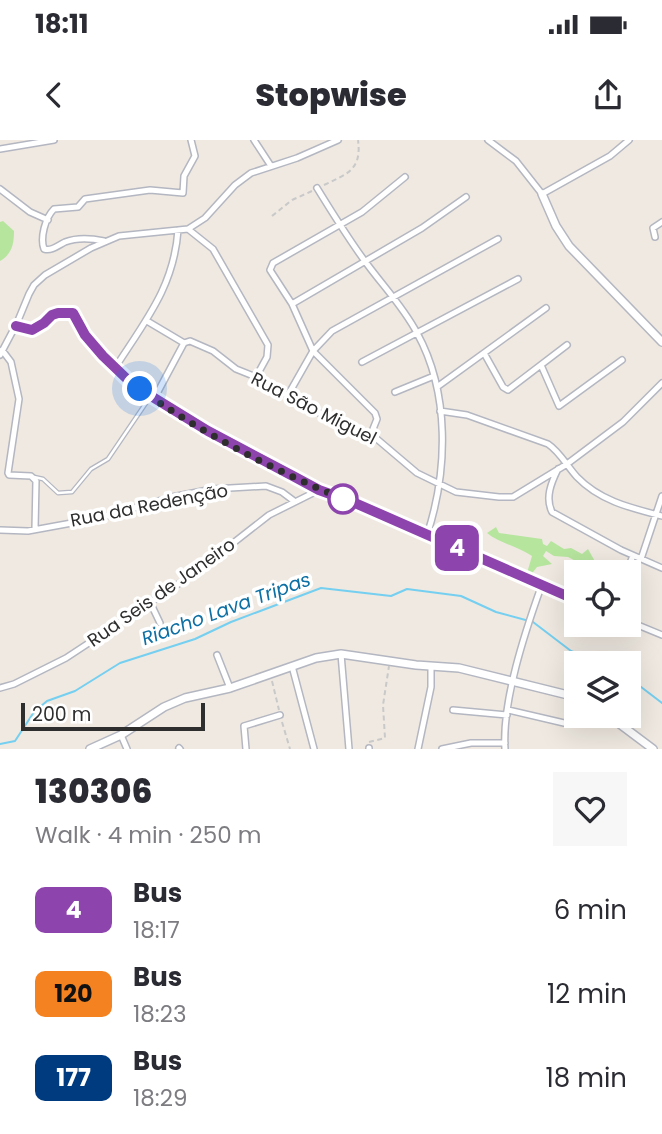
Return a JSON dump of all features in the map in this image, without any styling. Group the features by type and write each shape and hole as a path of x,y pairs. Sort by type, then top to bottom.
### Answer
{"main road":[{"path":"542,194 556,226 569,246 662,342"},
{"path":"90,749 121,735 150,715 174,703 230,688 316,658 341,654 390,662 459,668 564,694"},
{"path":"625,728 653,749"}],"street":[{"path":"0,149 54,140"},
{"path":"104,241 80,239 46,251 42,246 52,210 78,207 85,199 150,190 183,193 184,176 195,156 191,140"},
{"path":"254,140 271,166"},
{"path":"35,529 36,481 31,476 8,473 19,399 11,362 1,352 16,326 29,294 40,279 104,241 140,232 188,229 205,218 243,178 338,140"},
{"path":"488,140 516,161 542,194 610,156 629,140"},
{"path":"371,434 377,419 367,405 313,351 292,304 270,274 273,262 362,212 405,177"},
{"path":"317,188 340,226 417,333 434,376 440,411 440,484 427,535"},
{"path":"0,189 30,212 48,220"},
{"path":"292,304 422,228 466,197"},
{"path":"655,237 653,228 662,222"},
{"path":"188,229 214,249 268,345 267,357 256,377"},
{"path":"115,368 158,303 173,266 178,230"},
{"path":"288,395 313,351 332,331 499,239"},
{"path":"362,362 518,279"},
{"path":"437,387 546,308"},
{"path":"16,326 32,330 52,315 73,313 85,335 115,368 153,397 208,431 319,490 564,596"},
{"name":"Rua São Miguel","path":"147,321 184,343 190,341 203,346 236,369 256,377 321,414 371,434 417,474 463,493 506,498 522,492 567,464 623,422 662,383"},
{"path":"153,397 184,343"},
{"path":"484,354 505,389 511,389 567,345"},
{"path":"541,365 559,406 622,360"},
{"path":"395,392 434,376"},
{"path":"440,411 467,415 540,440 554,448 579,479 602,496 617,504 660,515"},
{"path":"558,469 551,484 549,499 552,512 633,556 662,568"},
{"name":"Rua da Redenção","path":"0,530 35,529 113,515 172,497 213,489 266,486 282,492 294,501"},
{"name":"Rua Seis de Janeiro","path":"0,688 14,684 66,658 195,573 269,515 319,490"},
{"path":"641,559 660,515 662,496"},
{"path":"631,560 633,556"},
{"path":"442,748 471,743 505,746 514,682 528,625 541,587"},
{"path":"150,602 160,624"},
{"path":"641,626 662,635"},
{"path":"341,654 349,749"},
{"path":"217,655 230,688"},
{"path":"292,666 314,749"},
{"path":"418,749 431,687 431,666"},
{"path":"453,710 508,713 564,723"},
{"path":"246,749 244,726 280,715"},
{"path":"121,735 127,749"}],"lane":[{"path":"31,476 43,479 58,493 72,492 92,469 108,459 153,397"}],"path":[{"path":"272,216 292,200 343,176 355,166 358,160 358,140"},
{"path":"369,748 369,741 385,738 383,705 390,662"}],"green space":[{"path":"3,221 14,231 14,236 10,252 0,261 0,222"},
{"path":"496,527 499,533 542,539 547,546 551,541 564,549 571,548 582,554 588,549 594,560 574,560 554,556 546,551 543,556 552,564 537,567 529,577 527,573 532,556 487,533"}],"waterway":[{"name":"Riacho Lava Tripas","path":"0,744 15,741 34,712 47,701 75,691 120,663 195,639 231,622 321,588 391,596 407,589 461,596 496,612 533,622 571,651"},
{"name":"Riacho Lava Tripas","path":"641,687 662,703"}],"bus line":[{"name":"4","path":"16,326 32,330 52,315 73,313 85,335 127,379 208,431 319,490 355,503 564,596"}],"route":[{"path":"140,389 208,431 319,490 343,499"}]}
